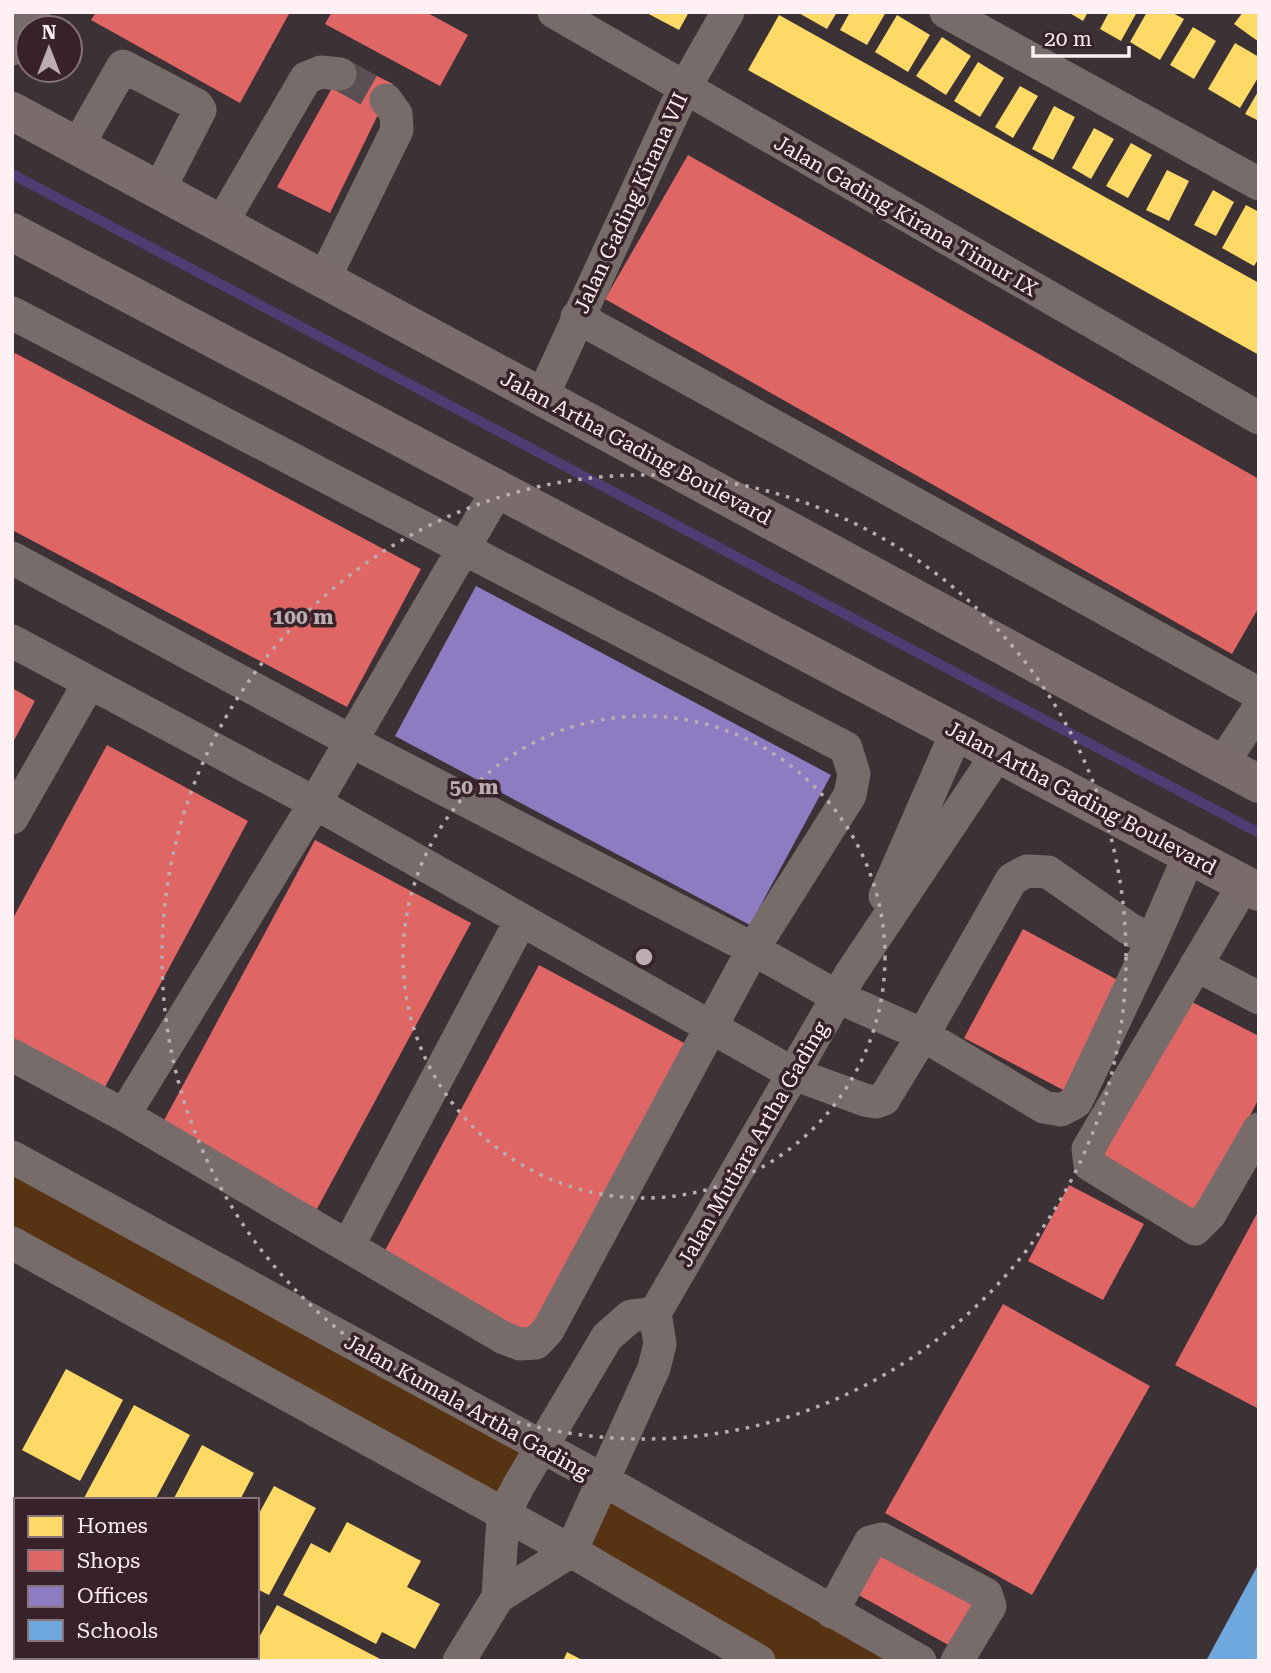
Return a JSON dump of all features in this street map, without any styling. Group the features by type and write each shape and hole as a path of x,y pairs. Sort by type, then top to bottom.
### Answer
{"main road":[{"name":"Jalan Artha Gading Boulevard","path":"12,111 1259,784"},
{"name":"Jalan Artha Gading Boulevard","path":"12,232 1251,888"}],"street":[{"name":"Jalan Gading Kirana Timur IX","path":"554,12 1259,418"},
{"name":"Jalan Gading Kirana VII","path":"542,397 684,89 728,12"},
{"path":"946,12 1259,184"},
{"path":"77,147 123,66 197,105 200,110 159,190"},
{"path":"221,224 306,78 321,72 340,74"},
{"path":"324,279 397,130 396,114 386,100"},
{"path":"12,1055 124,1115 504,1338 520,1344 536,1343 548,1330 753,949 850,795 854,774 846,748 13,316"},
{"path":"577,317 1259,694"},
{"path":"124,1115 315,803 497,491"},
{"path":"12,558 351,741 753,949 844,986 1044,1107 1061,1110 1076,1102 1189,856"},
{"path":"12,641 315,803 794,1074 877,1102 884,1099 923,1035 1012,879 1027,871 1048,872 1128,928 1152,941"},
{"path":"12,818 89,683"},
{"path":"1222,764 1259,708"},
{"name":"Jalan Mutiara Artha Gading","path":"844,986 957,731"},
{"name":"Jalan Mutiara Artha Gading","path":"655,1313 844,986 998,753"},
{"path":"1251,888 1196,965 1088,1149 1087,1159 1090,1165 1195,1229 1210,1214 1259,1129"},
{"path":"348,1246 521,920"},
{"path":"1196,965 1259,998"},
{"name":"Jalan Kumala Artha Gading","path":"12,1157 605,1481 920,1661"},
{"path":"12,1243 503,1516 571,1551 760,1661"},
{"path":"459,1661 498,1597 571,1551 654,1368 660,1344 655,1313 631,1316 607,1337 503,1516 498,1597"},
{"path":"832,1612 870,1542 882,1539 986,1594 990,1606 957,1661"}],"shaded area":[{"path":"12,1154 542,1448 502,1523 12,1248"},
{"path":"605,1481 923,1661 759,1661 571,1551"}],"building: Homes":[{"path":"645,12 689,12 679,30"},
{"path":"797,12 837,12 827,29"},
{"path":"850,12 886,12 867,45 840,30"},
{"path":"1068,12 1088,12 1083,21"},
{"path":"1109,12 1137,12 1121,41 1100,29"},
{"path":"1147,12 1171,12 1184,19 1160,60 1130,42"},
{"path":"1243,12 1259,12 1259,42 1234,24"},
{"path":"779,15 1259,283 1259,355 748,70"},
{"path":"897,15 930,35 908,72 875,52"},
{"path":"1193,27 1216,41 1194,79 1170,65"},
{"path":"942,37 971,56 946,95 916,76"},
{"path":"1235,43 1259,57 1259,76 1240,108 1208,89"},
{"path":"978,62 1004,78 980,117 954,101"},
{"path":"1020,86 1038,96 1013,138 995,127"},
{"path":"1259,90 1259,121 1245,114"},
{"path":"1054,106 1075,117 1053,160 1032,149"},
{"path":"1094,128 1114,139 1091,179 1072,168"},
{"path":"1131,143 1152,155 1128,198 1106,186"},
{"path":"1167,170 1189,181 1169,221 1146,210"},
{"path":"1213,190 1234,202 1216,236 1194,225"},
{"path":"1246,205 1259,212 1259,258 1254,266 1222,248"},
{"path":"66,1369 123,1400 80,1481 22,1450"},
{"path":"134,1405 190,1435 156,1498 84,1498"},
{"path":"202,1445 254,1473 241,1498 174,1498"},
{"path":"274,1486 316,1508 269,1595 259,1590 259,1513"},
{"path":"347,1522 421,1561 407,1587 440,1604 415,1649 382,1632 376,1644 283,1595 311,1543 330,1553"},
{"path":"12,1545 14,1653 12,1652"},
{"path":"277,1605 384,1661 247,1661 259,1659 259,1637"},
{"path":"567,1652 584,1661 563,1661"}],"building: Shops":[{"path":"96,12 290,12 240,103 91,20"},
{"path":"332,12 426,12 468,35 440,86 325,24"},
{"path":"347,61 393,84 330,213 277,187"},
{"path":"688,155 1259,479 1259,607 1232,654 605,299"},
{"path":"15,353 421,569 347,707 12,530 12,358"},
{"path":"12,688 35,701 12,744"},
{"path":"107,745 248,821 105,1087 12,1038 12,920"},
{"path":"315,840 471,923 317,1209 161,1126"},
{"path":"1023,929 1125,984 1067,1092 964,1038"},
{"path":"539,965 686,1044 530,1335 382,1256"},
{"path":"1188,1000 1259,1036 1259,1098 1199,1216 1101,1160"},
{"path":"1069,1185 1144,1224 1103,1300 1028,1261"},
{"path":"1259,1210 1259,1409 1175,1365"},
{"path":"1003,1304 1150,1386 1032,1595 885,1513"},
{"path":"881,1547 978,1601 952,1647 855,1593"}],"building: Offices":[{"path":"476,586 831,775 750,925 395,736"}],"building: Schools":[{"path":"1259,1563 1259,1661 1206,1661"}],"waterway":[{"path":"12,174 1259,833"}],"tunnel":[{"path":"340,74 386,100"}]}
